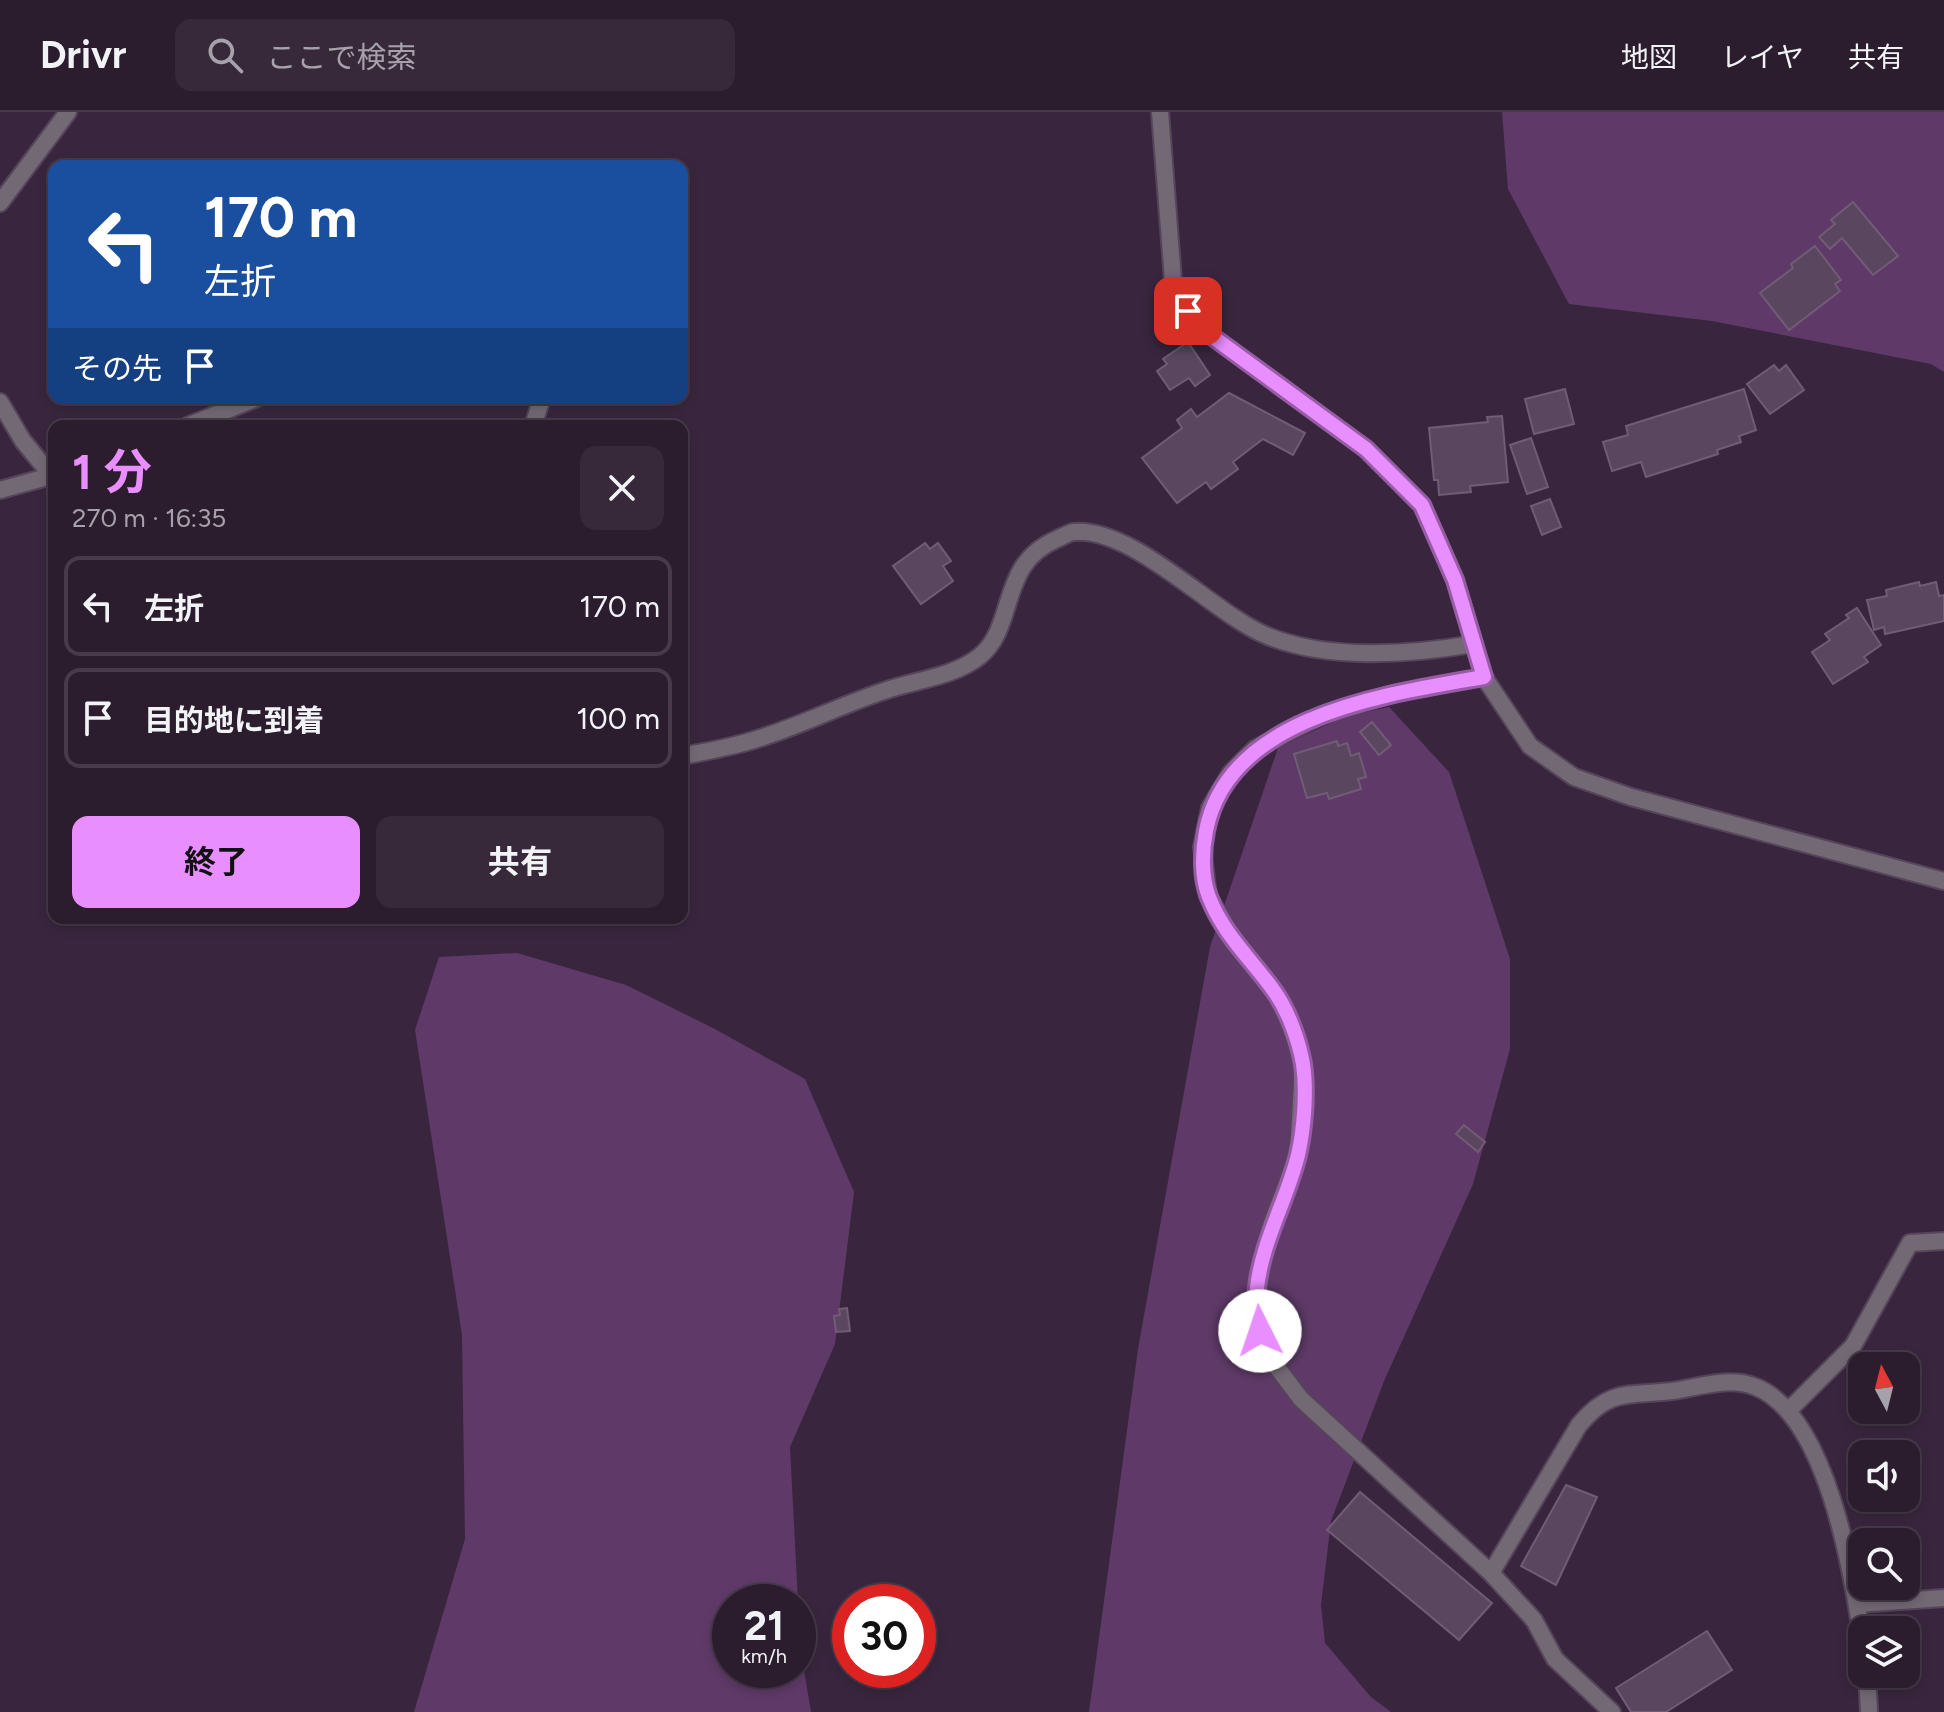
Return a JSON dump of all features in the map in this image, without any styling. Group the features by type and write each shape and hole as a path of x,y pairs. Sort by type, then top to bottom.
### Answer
{"street":[{"path":"0,203 68,112"},
{"path":"1160,112 1174,293 1202,329 1366,449 1422,505 1455,580 1484,677 1530,746 1574,777 1738,828 1944,881"},
{"path":"0,402 23,441 48,470"},
{"path":"202,420 242,404"},
{"path":"0,490 48,477"},
{"path":"688,755 747,742 884,691 958,669 981,655 997,633 1010,589 1037,547 1073,532 1117,539 1263,634 1307,647 1367,652 1425,652 1473,644"},
{"path":"1484,677 1392,694 1322,715 1255,749 1231,773 1210,808 1202,847 1208,896 1234,942 1276,993 1292,1028 1303,1065 1298,1155 1272,1223 1257,1289 1260,1331 1273,1362 1301,1399 1491,1573 1534,1620 1555,1659 1612,1712"},
{"path":"1789,1410 1853,1346 1910,1243 1944,1241"},
{"path":"1491,1573 1579,1425 1597,1404 1623,1395 1729,1381 1757,1387 1789,1410 1824,1473 1849,1553 1859,1616"},
{"path":"1857,1604 1944,1598"},
{"path":"1868,1688 1869,1712"}],"shaded area":[{"path":"1502,112 1944,112 1944,372 1931,364 1712,321 1569,304 1508,189"},
{"path":"1389,707 1449,772 1510,959 1510,1049 1473,1184 1384,1381 1331,1521 1321,1605 1325,1643 1371,1697 1391,1712 1089,1712 1138,1349 1210,947 1278,748 1345,716"},
{"path":"517,953 626,985 805,1079 854,1192 835,1344 790,1447 797,1584 712,1584 712,1688 807,1688 811,1712 414,1712 465,1539 462,1335 415,1030 439,957"}],"building":[{"path":"1853,202 1898,256 1873,275 1842,238 1830,249 1819,237 1835,224 1831,220"},
{"path":"1815,246 1841,280 1835,284 1840,291 1789,330 1760,293 1793,268 1791,264"},
{"path":"1188,342 1210,375 1195,386 1189,378 1170,390 1157,371 1167,364 1163,359"},
{"path":"1774,365 1779,371 1786,365 1804,390 1770,414 1747,384"},
{"path":"1565,389 1574,424 1534,434 1525,399"},
{"path":"1744,389 1756,430 1739,436 1741,442 1717,450 1718,454 1646,477 1641,462 1612,471 1603,442 1628,435 1626,426"},
{"path":"1229,393 1305,433 1293,455 1263,439 1233,462 1238,469 1211,489 1206,482 1177,503 1142,458 1182,428 1177,420 1191,409 1197,417"},
{"path":"1502,416 1508,482 1470,486 1471,492 1439,495 1438,480 1434,480 1429,428 1488,422 1487,417"},
{"path":"1531,438 1548,487 1527,494 1510,445"},
{"path":"1550,499 1561,527 1542,535 1531,506"},
{"path":"925,543 930,549 938,543 951,561 943,566 953,581 921,604 893,566"},
{"path":"1919,582 1920,586 1936,582 1939,596 1944,595 1944,621 1885,634 1884,627 1874,630 1867,600 1887,596 1886,590"},
{"path":"1857,608 1881,645 1864,657 1868,662 1833,684 1812,652 1830,640 1825,634 1849,618 1846,615"},
{"path":"1372,722 1391,745 1379,755 1360,732"},
{"path":"1337,741 1338,746 1347,743 1351,756 1359,753 1366,777 1358,779 1361,789 1329,799 1327,793 1307,798 1294,754"},
{"path":"1464,1125 1485,1142 1478,1152 1456,1134"},
{"path":"847,1308 850,1331 836,1332 834,1316 840,1315 839,1309"},
{"path":"1566,1485 1597,1497 1556,1585 1521,1566"},
{"path":"1360,1492 1492,1603 1459,1640 1327,1530"},
{"path":"1707,1631 1732,1670 1666,1712 1631,1712 1616,1688"}],"route":[{"path":"1188,311 1202,329 1366,449 1422,505 1455,580 1484,677 1392,694 1322,715 1255,749 1231,773 1210,808 1202,847 1208,896 1234,942 1276,993 1292,1028 1303,1065 1298,1155 1272,1223 1257,1289 1260,1331"}]}
